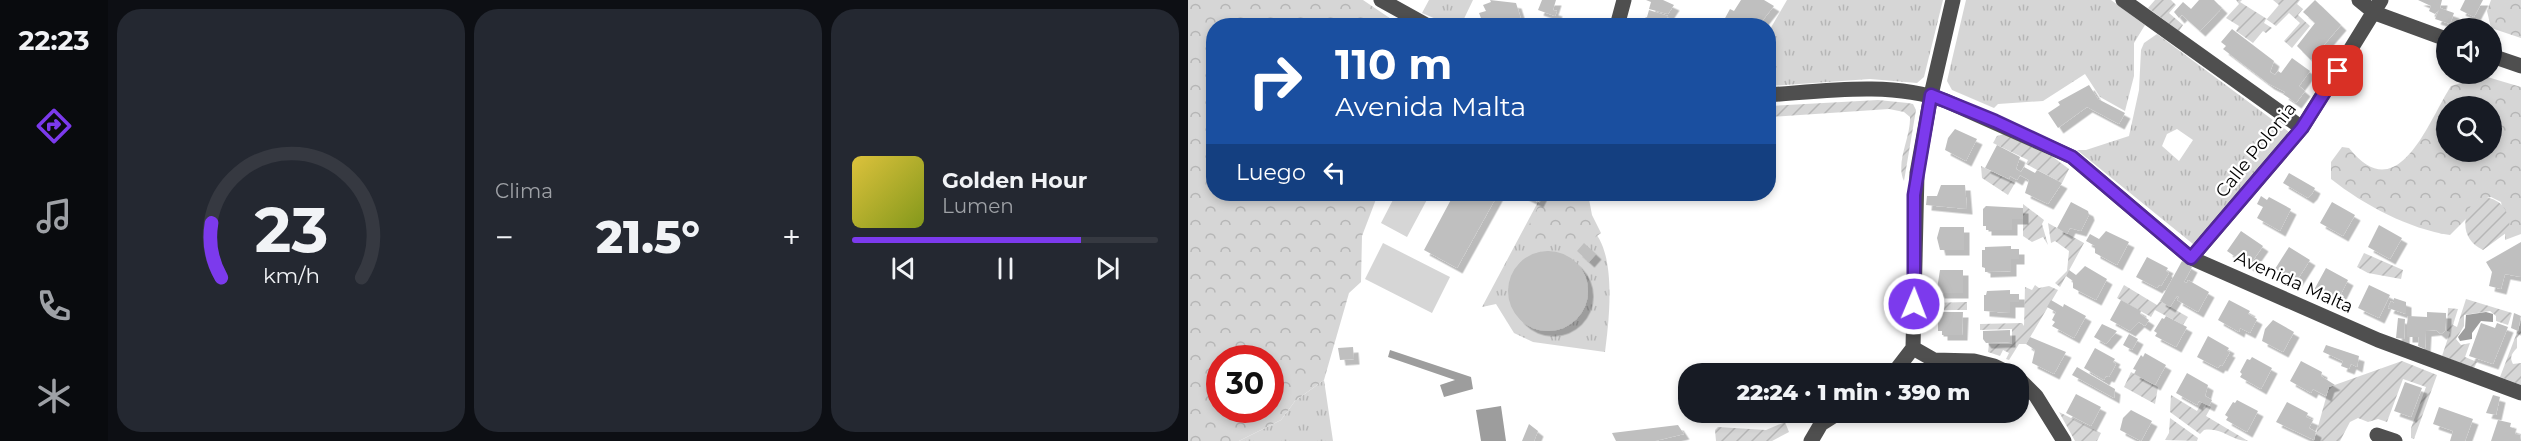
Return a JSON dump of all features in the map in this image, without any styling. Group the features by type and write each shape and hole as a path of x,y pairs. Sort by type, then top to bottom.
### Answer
{"street":[{"path":"1381,0 1414,18"},
{"path":"1619,18 1624,0"},
{"path":"1901,363 1913,348 1914,195 1931,95 1953,0"},
{"path":"2123,0 2302,128"},
{"path":"2359,0 2378,6 2436,34"},
{"name":"Calle Polonia","path":"2191,258 2302,128 2378,6"},
{"path":"2502,59 2521,66"},
{"name":"Avenida Malta","path":"1776,95 1879,89 1931,95 1995,121 2072,157 2191,258 2378,340 2521,393"},
{"path":"1913,348 1934,360 1982,363"},
{"path":"2029,389 2036,396 2064,441"},
{"path":"1811,441 1823,423"},
{"path":"2377,435 2395,441"}],"green space":[{"path":"1188,0 1363,0 1390,18 1206,18 1206,201 1375,201 1362,236 1361,282 1349,293 1324,380 1295,401 1284,416 1284,345 1206,345 1206,423 1275,423 1239,441 1188,441"},
{"path":"1429,0 1473,0 1464,18 1434,18 1422,13"},
{"path":"1787,0 1943,0 1924,77 1917,83 1870,79 1776,86 1776,19"},
{"path":"1966,0 2111,0 2145,25 2134,43 2134,76 2125,111 2100,97 2085,74 2043,101 1998,104 1994,108 1952,90 1947,81"},
{"path":"2155,0 2171,0 2176,5 2169,13 2183,25 2179,31 2148,8"},
{"path":"2236,0 2242,0 2240,2 2267,19 2279,5 2273,0 2300,0 2297,4 2303,9 2298,15 2310,26 2292,48 2284,41 2300,23 2289,13 2276,26 2266,19 2264,23 2272,28 2266,33 2263,31 2253,43 2236,31 2239,26 2226,18 2239,4"},
{"path":"2491,0 2521,0 2521,38 2502,32 2502,18 2489,18 2487,11"},
{"path":"2157,34 2293,135 2193,244 2077,150 2086,150 2129,136 2139,90 2141,50 2144,43","holes":["2177,129 2193,140 2179,161 2162,146 2167,134"]},
{"path":"2502,81 2521,87 2521,234 2505,240 2505,221 2501,202 2491,197 2477,200 2468,217 2450,235 2403,222 2372,207 2331,179 2331,162 2342,147 2349,148 2367,165 2382,170 2397,165 2410,154 2422,138 2436,113 2436,162 2502,162 2502,96 2445,96 2451,86 2458,84 2502,84"},
{"path":"1878,100 1913,104 1916,110 1904,181 1901,166 1910,117 1904,112 1889,109 1776,117 1776,106"},
{"path":"2004,134 2053,157 2069,169 2062,183 2026,164 2028,160 1993,143 1997,136"},
{"path":"1981,166 2015,183 2008,195 1982,178"},
{"path":"2484,197 2501,204 2507,212 2510,230 2483,250 2470,240 2466,220 2467,213 2475,200"},
{"path":"1392,201 1426,201 1407,237 1381,223"},
{"path":"1541,201 1589,201 1592,215 1601,233 1593,239 1524,246 1529,225"},
{"path":"1538,202 1583,223 1598,237 1608,268 1609,304 1605,352 1533,342 1514,333 1496,304 1482,307"},
{"path":"2023,204 2044,220 2042,224 2048,245 2043,237 2032,242 2023,236"},
{"path":"2048,223 2084,243 2060,287 2055,283 2067,271 2069,251 2055,241 2051,243"},
{"path":"1383,243 1450,277 1432,313 1365,279"},
{"path":"2364,253 2403,270 2401,279 2368,273 2357,267"},
{"path":"2035,285 2039,288 2049,286 2058,290 2026,344 2019,344 2009,360 2006,359 2009,353 2003,350 2000,356 1988,352 1989,344 2012,344 2012,329 1980,330 1980,324 2022,323 2024,326 2025,287 2032,290"},
{"path":"2124,285 2157,305 2160,301 2188,317 2183,325 2155,310 2151,317 2117,298"},
{"path":"2466,299 2512,313 2508,325 2496,321 2496,316 2490,311 2464,315 2464,326 2456,339 2461,345 2470,343 2465,357 2477,362 2474,368 2442,356 2450,332 2447,331 2448,308 2458,309 2453,325 2457,327"},
{"path":"1967,302 1967,310 1934,310 1933,320 1926,320 1927,303"},
{"path":"2521,322 2517,348 2511,357 2513,364 2521,363 2521,385 2500,377"},
{"path":"2402,361 2437,375 2414,439 2411,438 2411,428 2426,387 2403,379 2387,422 2378,419 2368,422 2358,418 2350,422 2340,441 2314,441 2329,387"},
{"path":"2131,372 2158,387 2155,404 2124,387"},
{"path":"1324,380 1333,441 1239,441 1275,423 1284,423 1284,416 1295,401"},
{"path":"2171,395 2197,411 2202,402 2211,407 2206,416 2248,441 2236,439 2216,430 2204,430 2200,434 2170,412"},
{"path":"2059,412 2101,433 2097,441 2075,441"},
{"path":"2170,418 2198,438 2197,441 2165,440 2169,433"},
{"path":"1785,423 1789,432 1772,441 1716,441 1715,430 1718,427 1766,430"}],"shaded area":[{"path":"2486,312 2493,314 2493,322 2481,321 2472,333 2472,339 2460,341 2458,337 2465,328 2466,315"},
{"path":"1390,350 1471,377 1473,389 1444,397 1440,385 1455,380 1388,357"},
{"path":"1501,406 1506,441 1481,441 1476,410"}],"building":[{"path":"1490,0 1516,3 1521,18 1481,18 1479,13 1486,11 1483,5 1491,2"},
{"path":"1542,0 1556,0 1553,10 1557,11 1555,16 1538,10"},
{"path":"1646,0 1663,0 1674,5 1668,14 1649,9 1651,2"},
{"path":"1741,0 1764,0 1774,6 1764,18 1725,18 1730,9 1734,11"},
{"path":"2199,0 2214,0 2222,8 2200,31 2182,15 2179,18 2174,12 2183,2 2191,9"},
{"path":"2315,0 2341,25 2311,60 2297,46 2315,23 2303,12"},
{"path":"2418,0 2442,0 2440,8 2454,13 2452,18 2435,19 2439,10 2435,14 2429,11 2431,6"},
{"path":"2465,0 2483,0 2474,17 2460,10"},
{"path":"1649,10 1668,16 1667,18 1645,18"},
{"path":"2232,29 2274,61 2270,72 2275,75 2278,71 2281,73 2292,58 2310,71 2299,86 2305,91 2296,103 2283,94 2285,92 2269,84 2223,49 2226,46 2221,42"},
{"path":"2089,85 2098,99 2125,113 2119,124 2087,107 2058,128 2048,113 2060,105 2058,102"},
{"path":"1955,129 1977,139 1966,161 1945,150 1948,138"},
{"path":"1997,145 2020,157 2016,169 2021,172 2024,167 2035,173 2037,170 2062,183 2048,204 2025,193 2029,180 2020,175 2017,180 2010,176 2009,179 1985,168"},
{"path":"2289,173 2315,188 2308,198 2283,183"},
{"path":"1941,185 1965,185 1967,209 1926,205 1927,196 1937,196"},
{"path":"2261,196 2267,200 2269,197 2291,209 2280,231 2257,218 2263,207 2257,204"},
{"path":"1450,201 1494,201 1457,268 1424,250"},
{"path":"2071,202 2088,211 2089,215 2081,231 2070,228 2067,234 2057,228"},
{"path":"2332,202 2355,215 2343,236 2320,223"},
{"path":"1986,206 2023,208 2023,219 2012,219 2012,230 1986,230 1986,226 1983,226 1983,209"},
{"path":"2379,225 2402,238 2390,259 2368,247"},
{"path":"1940,227 1964,227 1964,250 1940,250 1937,238"},
{"path":"2106,231 2129,242 2117,265 2095,253 2095,246 2086,241 2090,234 2099,239"},
{"path":"2241,231 2263,246 2249,266 2227,251"},
{"path":"2521,242 2521,277 2505,274 2501,289 2489,286 2492,272 2486,262"},
{"path":"1584,243 1596,254 1589,262 1577,251"},
{"path":"2011,246 2011,249 2019,249 2019,259 2011,259 2011,271 1985,272 1985,268 1982,267 1982,250 1985,250 1985,247"},
{"path":"2289,247 2310,260 2296,282 2275,269"},
{"path":"1548,251 1563,254 1576,263 1585,276 1588,291 1585,306 1576,319 1563,328 1548,331 1533,328 1520,319 1511,306 1508,291 1511,276 1520,263 1533,254"},
{"path":"2147,257 2168,268 2166,271 2169,273 2161,286 2157,288 2136,277"},
{"path":"2182,261 2192,267 2184,282 2187,283 2188,280 2209,292 2198,312 2177,300 2179,297 2177,296 2170,307 2160,301"},
{"path":"2085,266 2107,279 2096,300 2073,288 2073,281 2066,276 2069,270 2076,275"},
{"path":"2326,268 2348,280 2337,302 2314,290"},
{"path":"1940,270 1963,270 1963,293 1939,293 1937,289"},
{"path":"2369,285 2390,295 2379,318 2358,308"},
{"path":"2010,290 2010,294 2019,294 2019,302 2010,302 2010,313 1984,311 1984,295 1987,291"},
{"path":"2394,298 2406,302 2406,314 2388,308 2391,301 2394,303"},
{"path":"2051,300 2086,316 2074,338 2052,326 2056,312 2047,307"},
{"path":"2121,300 2141,311 2140,314 2149,320 2145,326 2139,322 2130,331 2110,320"},
{"path":"2229,300 2250,311 2248,314 2257,319 2250,333 2240,328 2239,332 2218,320"},
{"path":"1942,312 1963,312 1962,335 1942,335 1942,331 1938,331 1938,316 1942,316"},
{"path":"2427,312 2446,313 2446,321 2445,331 2441,334 2436,330 2426,331 2425,349 2418,346 2419,337 2407,337 2407,324 2408,316 2427,317"},
{"path":"2514,313 2521,316 2518,331 2511,328"},
{"path":"2166,316 2187,327 2176,347 2155,336 2157,333 2154,331 2162,318"},
{"path":"2398,318 2405,319 2404,339 2396,338"},
{"path":"2273,320 2294,332 2283,352 2262,341 2265,329"},
{"path":"2481,323 2495,328 2497,323 2508,327 2493,364 2469,356"},
{"path":"2102,324 2117,331 2106,344 2094,337"},
{"path":"2010,330 2010,342 1986,343 1983,339 1983,331"},
{"path":"2129,334 2138,339 2132,350 2123,345"},
{"path":"2208,336 2229,348 2227,351 2230,352 2222,366 2218,368 2197,357"},
{"path":"2030,337 2066,352 2054,374 2032,363 2035,350 2026,344"},
{"path":"2326,345 2359,356 2357,367 2351,364 2349,369 2341,366 2343,361 2323,352"},
{"path":"1353,347 1354,359 1340,360 1338,348"},
{"path":"2095,348 2115,359 2113,362 2116,364 2109,377 2106,376 2104,380 2084,368"},
{"path":"2145,353 2166,365 2155,385 2134,374 2136,370 2133,369 2141,355 2143,357"},
{"path":"2252,357 2272,368 2261,389 2240,377 2242,374 2240,372 2247,359 2250,360"},
{"path":"2301,361 2322,372 2321,376 2335,385 2329,387 2326,396 2313,389 2311,393 2290,381"},
{"path":"2077,367 2115,389 2114,398 2072,375"},
{"path":"2187,373 2208,385 2205,396 2212,400 2209,406 2199,401 2197,405 2176,393"},
{"path":"2405,382 2422,388 2411,417 2394,411"},
{"path":"2076,394 2101,407 2091,426 2066,413"},
{"path":"2493,395 2500,397 2496,415 2486,413"},
{"path":"2237,400 2258,411 2247,432 2226,420 2228,417 2225,415 2233,402"},
{"path":"2287,402 2308,413 2306,417 2313,420 2309,428 2316,432 2314,440 2276,422"},
{"path":"2439,407 2473,419 2465,441 2450,441 2453,431 2433,424"},
{"path":"2131,410 2152,421 2141,441 2120,430 2123,418"},
{"path":"2498,420 2511,423 2510,427 2516,429 2515,434 2520,435 2521,441 2491,441"},
{"path":"1529,424 1538,431 1534,441 1522,441"},
{"path":"1678,425 1684,434 1655,441 1616,441 1612,433"}],"route":[{"path":"1914,304 1914,195 1931,95 1995,121 2072,157 2191,258 2302,128 2338,71"}]}
